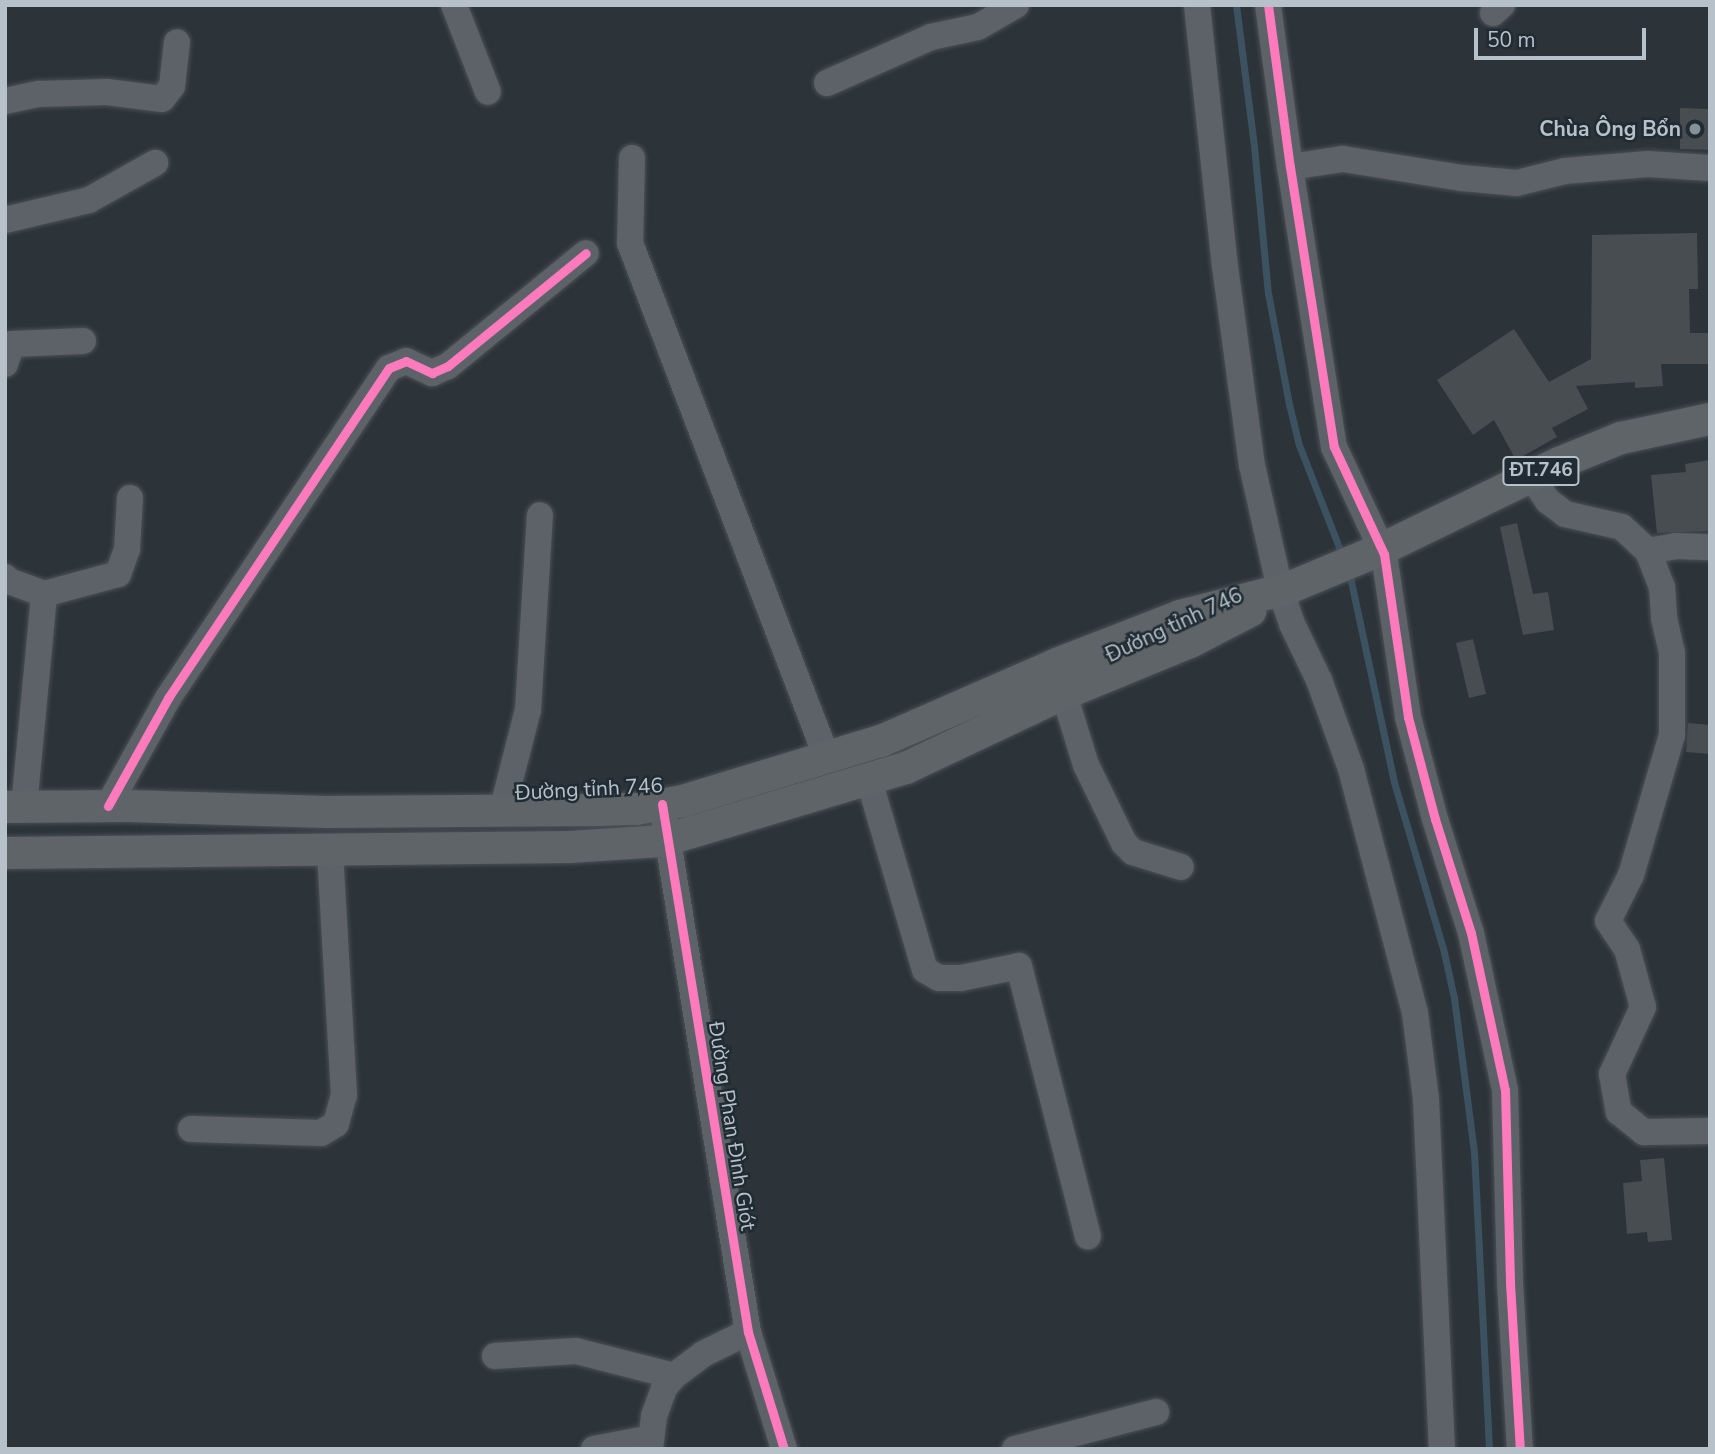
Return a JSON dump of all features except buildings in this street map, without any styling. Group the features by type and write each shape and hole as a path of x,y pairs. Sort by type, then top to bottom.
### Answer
{"main road":[{"name":"ĐT.746","path":"1281,591 1382,549 1531,476 1621,438 1710,419"},
{"name":"Đường tỉnh 746","path":"5,853 631,846 668,839 869,780 967,741 1064,694 1190,642 1281,591"},
{"name":"Đường tỉnh 746","path":"15,807 108,806 327,812 600,810 662,804 881,741 1057,664 1180,616 1281,591"}],"street":[{"path":"454,5 488,92"},
{"path":"827,83 931,37 978,27 1016,5"},
{"path":"1197,5 1225,266 1252,465 1281,591 1292,624 1319,680 1351,769 1415,1013 1427,1112 1442,1449"},
{"path":"1268,5 1290,167 1334,447 1382,549 1392,593 1408,718 1435,819 1471,933 1505,1090 1510,1283 1520,1449"},
{"path":"5,101 39,94 107,92 162,99 172,86 177,43"},
{"path":"632,158 631,243 827,758"},
{"path":"1290,167 1343,159 1462,178 1517,183 1565,171 1648,164 1710,168"},
{"path":"5,220 89,201 155,163"},
{"path":"108,806 168,698 388,368 406,361 432,373 448,366 586,253"},
{"path":"5,364 12,344 83,341"},
{"path":"1531,476 1548,501 1565,514 1622,527 1648,551 1662,587 1664,618 1672,653 1672,736 1631,875 1608,921 1627,949 1643,1007 1612,1074 1619,1112 1644,1132 1710,1131"},
{"path":"5,577 6,580 44,594 118,574 127,550 130,498"},
{"path":"502,811 528,710 540,515"},
{"path":"1648,551 1676,546 1710,547"},
{"path":"15,807 44,594"},
{"path":"1064,694 1086,765 1124,843 1133,852 1181,867"},
{"path":"869,780 925,970 939,978 961,978 1019,966 1088,1236"},
{"name":"Đường Phan Đình Giót","path":"662,804 748,1332 784,1449"},
{"path":"191,1129 321,1133 336,1124 344,1095 330,850"},
{"path":"594,1449 650,1443 664,1388 674,1376 703,1354 748,1332"},
{"path":"495,1356 576,1351 674,1376"},
{"path":"1015,1449 1156,1412"}],"waterway":[{"path":"1236,5 1254,146 1268,293 1289,404 1299,445 1343,557"},
{"path":"1349,572 1394,782 1443,948 1454,998 1474,1152 1489,1449"}],"cycle path":[{"path":"1268,5 1290,167 1334,447 1384,554 1408,717 1435,819 1471,933 1505,1090 1510,1283 1520,1449"},
{"path":"108,806 168,698 389,368 406,361 432,373 448,366 586,253"},
{"path":"662,804 748,1332 784,1449"}],"place":[{"name":"Chùa Ông Bổn","path":"1695,129"}]}
